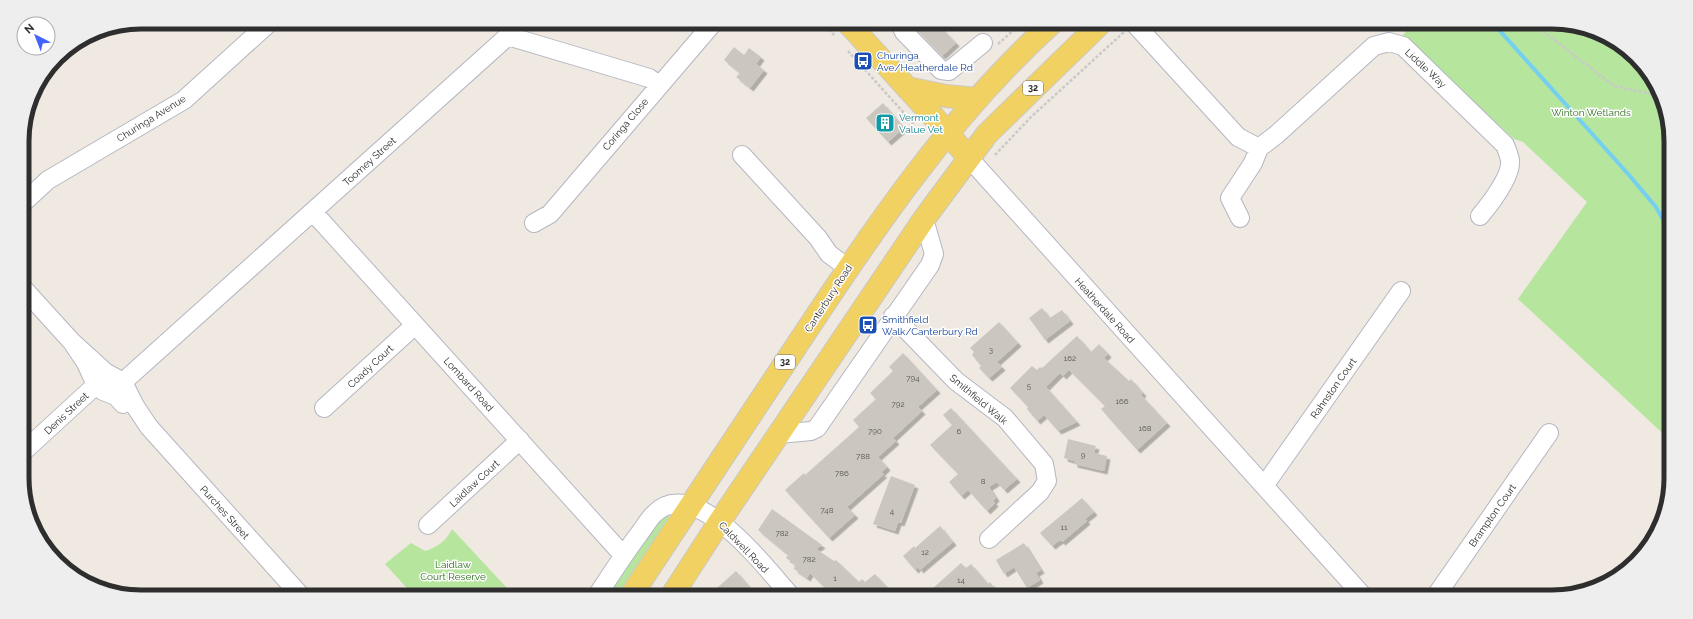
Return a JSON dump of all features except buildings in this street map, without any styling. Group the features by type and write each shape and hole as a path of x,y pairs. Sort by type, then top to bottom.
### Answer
{"main road":[{"name":"Canterbury Road","path":"635,590 872,232 948,133 977,99 1043,29"},
{"name":"32","path":"676,590 720,521 924,219 969,158 987,134 1095,29"},
{"name":"Heatherdale Road","path":"842,30 907,88 969,158"},
{"path":"907,88 946,96 977,99"}],"street":[{"name":"Churinga Avenue","path":"29,197 48,180 184,100 262,29"},
{"name":"Coringa Close","path":"534,223 550,214 708,29"},
{"path":"902,29 940,70 949,71 983,43"},
{"path":"1131,29 1238,137 1259,148"},
{"name":"Toomey Street","path":"119,389 508,36 649,78 659,85"},
{"name":"Liddle Way","path":"1240,218 1230,198 1253,163 1259,148 1276,135 1374,46 1389,42 1403,46 1505,145 1510,162 1505,179 1495,197 1480,216"},
{"path":"742,155 818,238 829,254 848,268"},
{"name":"Heatherdale Road","path":"969,158 1264,486 1351,590"},
{"name":"Lombard Road","path":"313,212 623,556"},
{"path":"780,434 811,431 817,428 893,316 930,265 934,254 924,219"},
{"name":"Rahnston Court","path":"1264,486 1401,291"},
{"path":"29,295 72,342 100,378 119,389"},
{"name":"Smithfield Walk","path":"893,316 956,381 1005,418 1044,464 1047,481 1040,492 989,539"},
{"name":"Coady Court","path":"324,408 415,325"},
{"name":"Denis Street","path":"29,446 100,378"},
{"name":"Purches Street","path":"119,389 135,406 149,427 296,590"},
{"name":"Brampton Court","path":"1440,590 1549,433"},
{"name":"Laidlaw Court","path":"428,525 520,440"},
{"path":"601,590 623,556 654,514 670,505 679,503 691,506"},
{"name":"Caldwell Road","path":"691,506 720,521 737,537 786,590"}],"path":[{"path":"995,155 1031,117 1127,29"},
{"path":"1540,29 1614,86 1653,94"},
{"path":"847,50 913,123 912,134"}],"green space":[{"name":"Winton Wetlands","path":"1408,29 1559,29 1574,31 1588,35 1614,48 1636,67 1645,79 1655,98 1660,112 1664,141 1664,435 1518,299 1587,202 1523,142 1514,139 1402,36"},
{"path":"666,514 669,518 622,590 609,590 653,524"},
{"name":"Laidlaw Court Reserve","path":"452,529 507,588 506,590 409,590 385,564 411,543 425,551 434,548 447,537"}],"waterway":[{"path":"1498,29 1629,175 1656,207 1664,221"}],"place":[{"name":"Churinga Ave/Heatherdale Rd","path":"863,61"},
{"name":"Vermont Value Vet","path":"885,123"},
{"name":"Smithfield Walk/Canterbury Rd","path":"868,325"}]}
